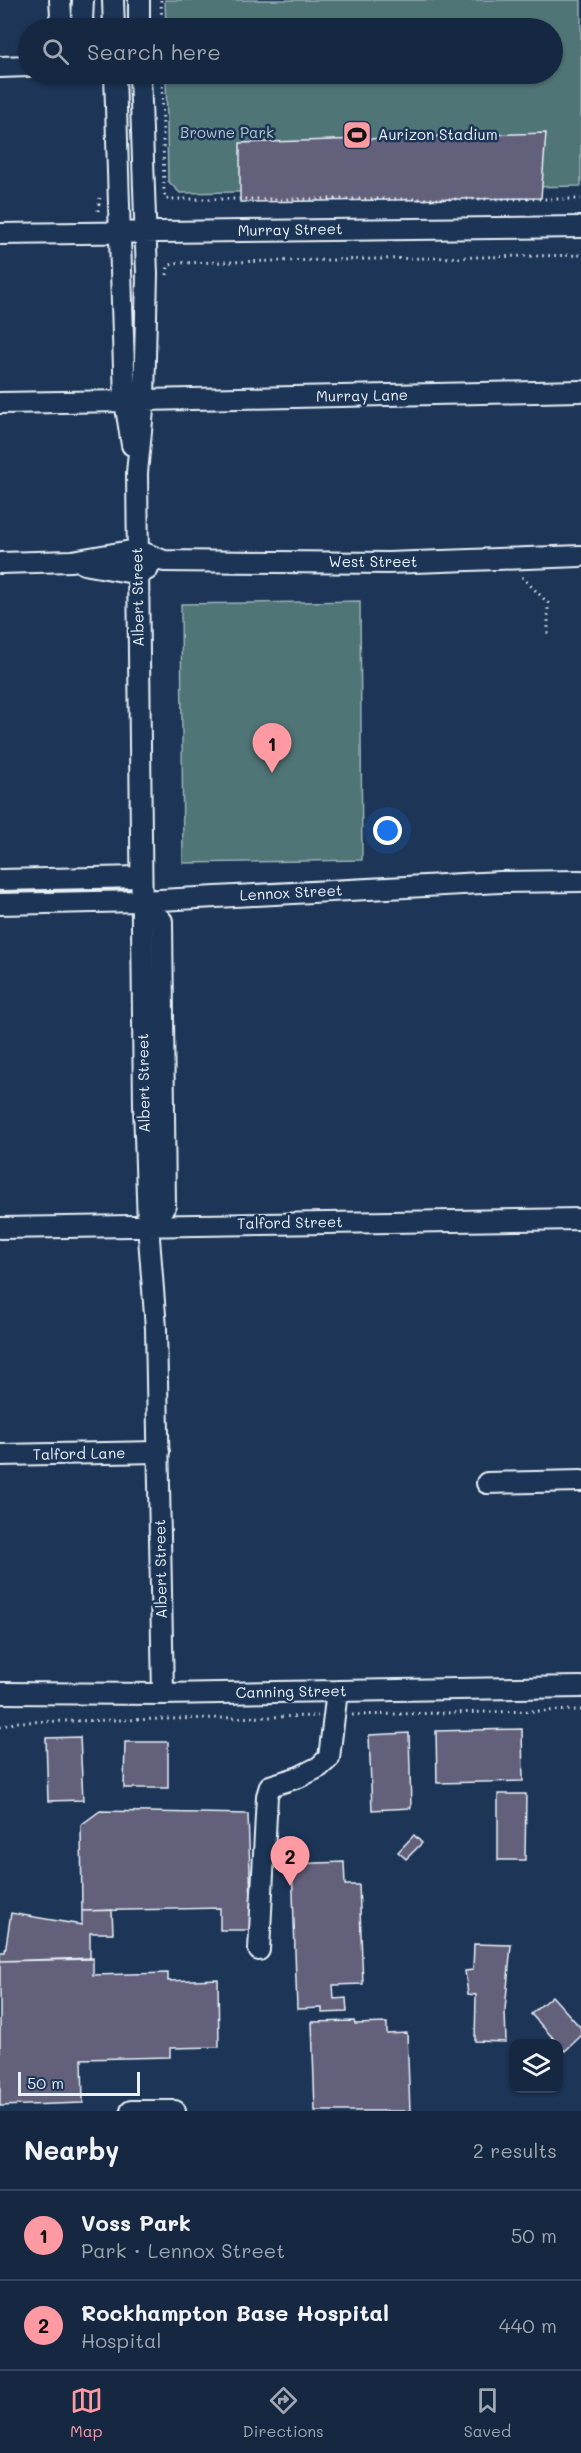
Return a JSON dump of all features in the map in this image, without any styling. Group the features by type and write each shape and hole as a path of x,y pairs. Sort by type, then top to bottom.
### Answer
{"street":[{"path":"59,18 60,0"},
{"path":"82,18 83,0"},
{"path":"113,0 114,18"},
{"path":"139,0 139,18"},
{"path":"0,67 18,66"},
{"name":"Albert Street","path":"115,84 121,233 137,473 144,1106 148,1225 156,1328 163,1694"},
{"name":"Albert Street","path":"134,401 147,232 141,84"},
{"name":"Murray Street","path":"0,234 581,226"},
{"name":"Murray Lane","path":"0,403 581,391"},
{"path":"0,563 72,561 137,550"},
{"name":"West Street","path":"137,550 164,561 388,563 581,556"},
{"path":"72,561 139,574"},
{"name":"West Street","path":"139,574 164,561"},
{"path":"0,880 141,877"},
{"name":"Lennox Street","path":"0,904 141,902 500,882 581,881"},
{"name":"Talford Street","path":"0,1228 581,1219"},
{"name":"Talford Lane","path":"0,1455 159,1452"},
{"path":"487,1483 581,1481"},
{"name":"Canning Street","path":"0,1693 163,1694 581,1687"},
{"path":"259,1950 267,1796 270,1785 299,1777 319,1767 329,1758 332,1716 337,1691"},
{"path":"131,2111 175,2111"}],"path":[{"path":"161,0 162,18"},
{"path":"162,84 164,194 166,199 581,199"},
{"path":"99,210 100,196"},
{"path":"167,275 168,266 176,263 581,255"},
{"path":"522,577 548,603 548,638"},
{"path":"0,1727 17,1722 581,1710"}],"green space":[{"name":"Browne Park","path":"165,0 581,0 581,186 180,193 168,181 166,84 563,84 563,18 166,18"},
{"path":"360,601 362,860 183,863 181,604"}],"building":[{"path":"546,133 541,198 240,202 240,143"},
{"path":"522,1729 523,1781 437,1783 436,1731"},
{"path":"409,1733 411,1808 372,1810 369,1735"},
{"path":"80,1737 83,1800 48,1801 46,1738"},
{"path":"125,1742 168,1742 168,1788 124,1788"},
{"path":"498,1794 526,1794 525,1860 498,1860"},
{"path":"100,1811 248,1814 252,1930 220,1930 220,1908 82,1911 81,1825"},
{"path":"414,1835 422,1843 406,1859 398,1852"},
{"path":"344,1862 345,1885 359,1885 363,1984 333,1985 334,1999 346,1998 347,2012 322,2013 322,2008 297,2009 292,1864"},
{"path":"112,1910 113,1933 90,1933 90,1959 0,1961 0,1952 5,1952 11,1913 82,1925 82,1911"},
{"path":"474,1944 511,1945 505,2010 506,2042 475,2041 476,1995 468,1994 465,1971 473,1970"},
{"path":"93,1958 93,1975 168,1973 168,1981 218,1979 219,2047 170,2048 170,2057 82,2059 83,2103 0,2106 0,1961"},
{"path":"552,1996 581,2028 581,2036 565,2051 563,2039 554,2039 531,2014"},
{"path":"354,2021 355,2024 387,2023 387,2034 407,2033 410,2111 315,2111 312,2022"}],"place":[{"name":"Aurizon Stadium","path":"357,135"},
{"name":"Voss Park","path":"272,773"},
{"name":"Rockhampton Base Hospital","path":"290,1886"}]}
